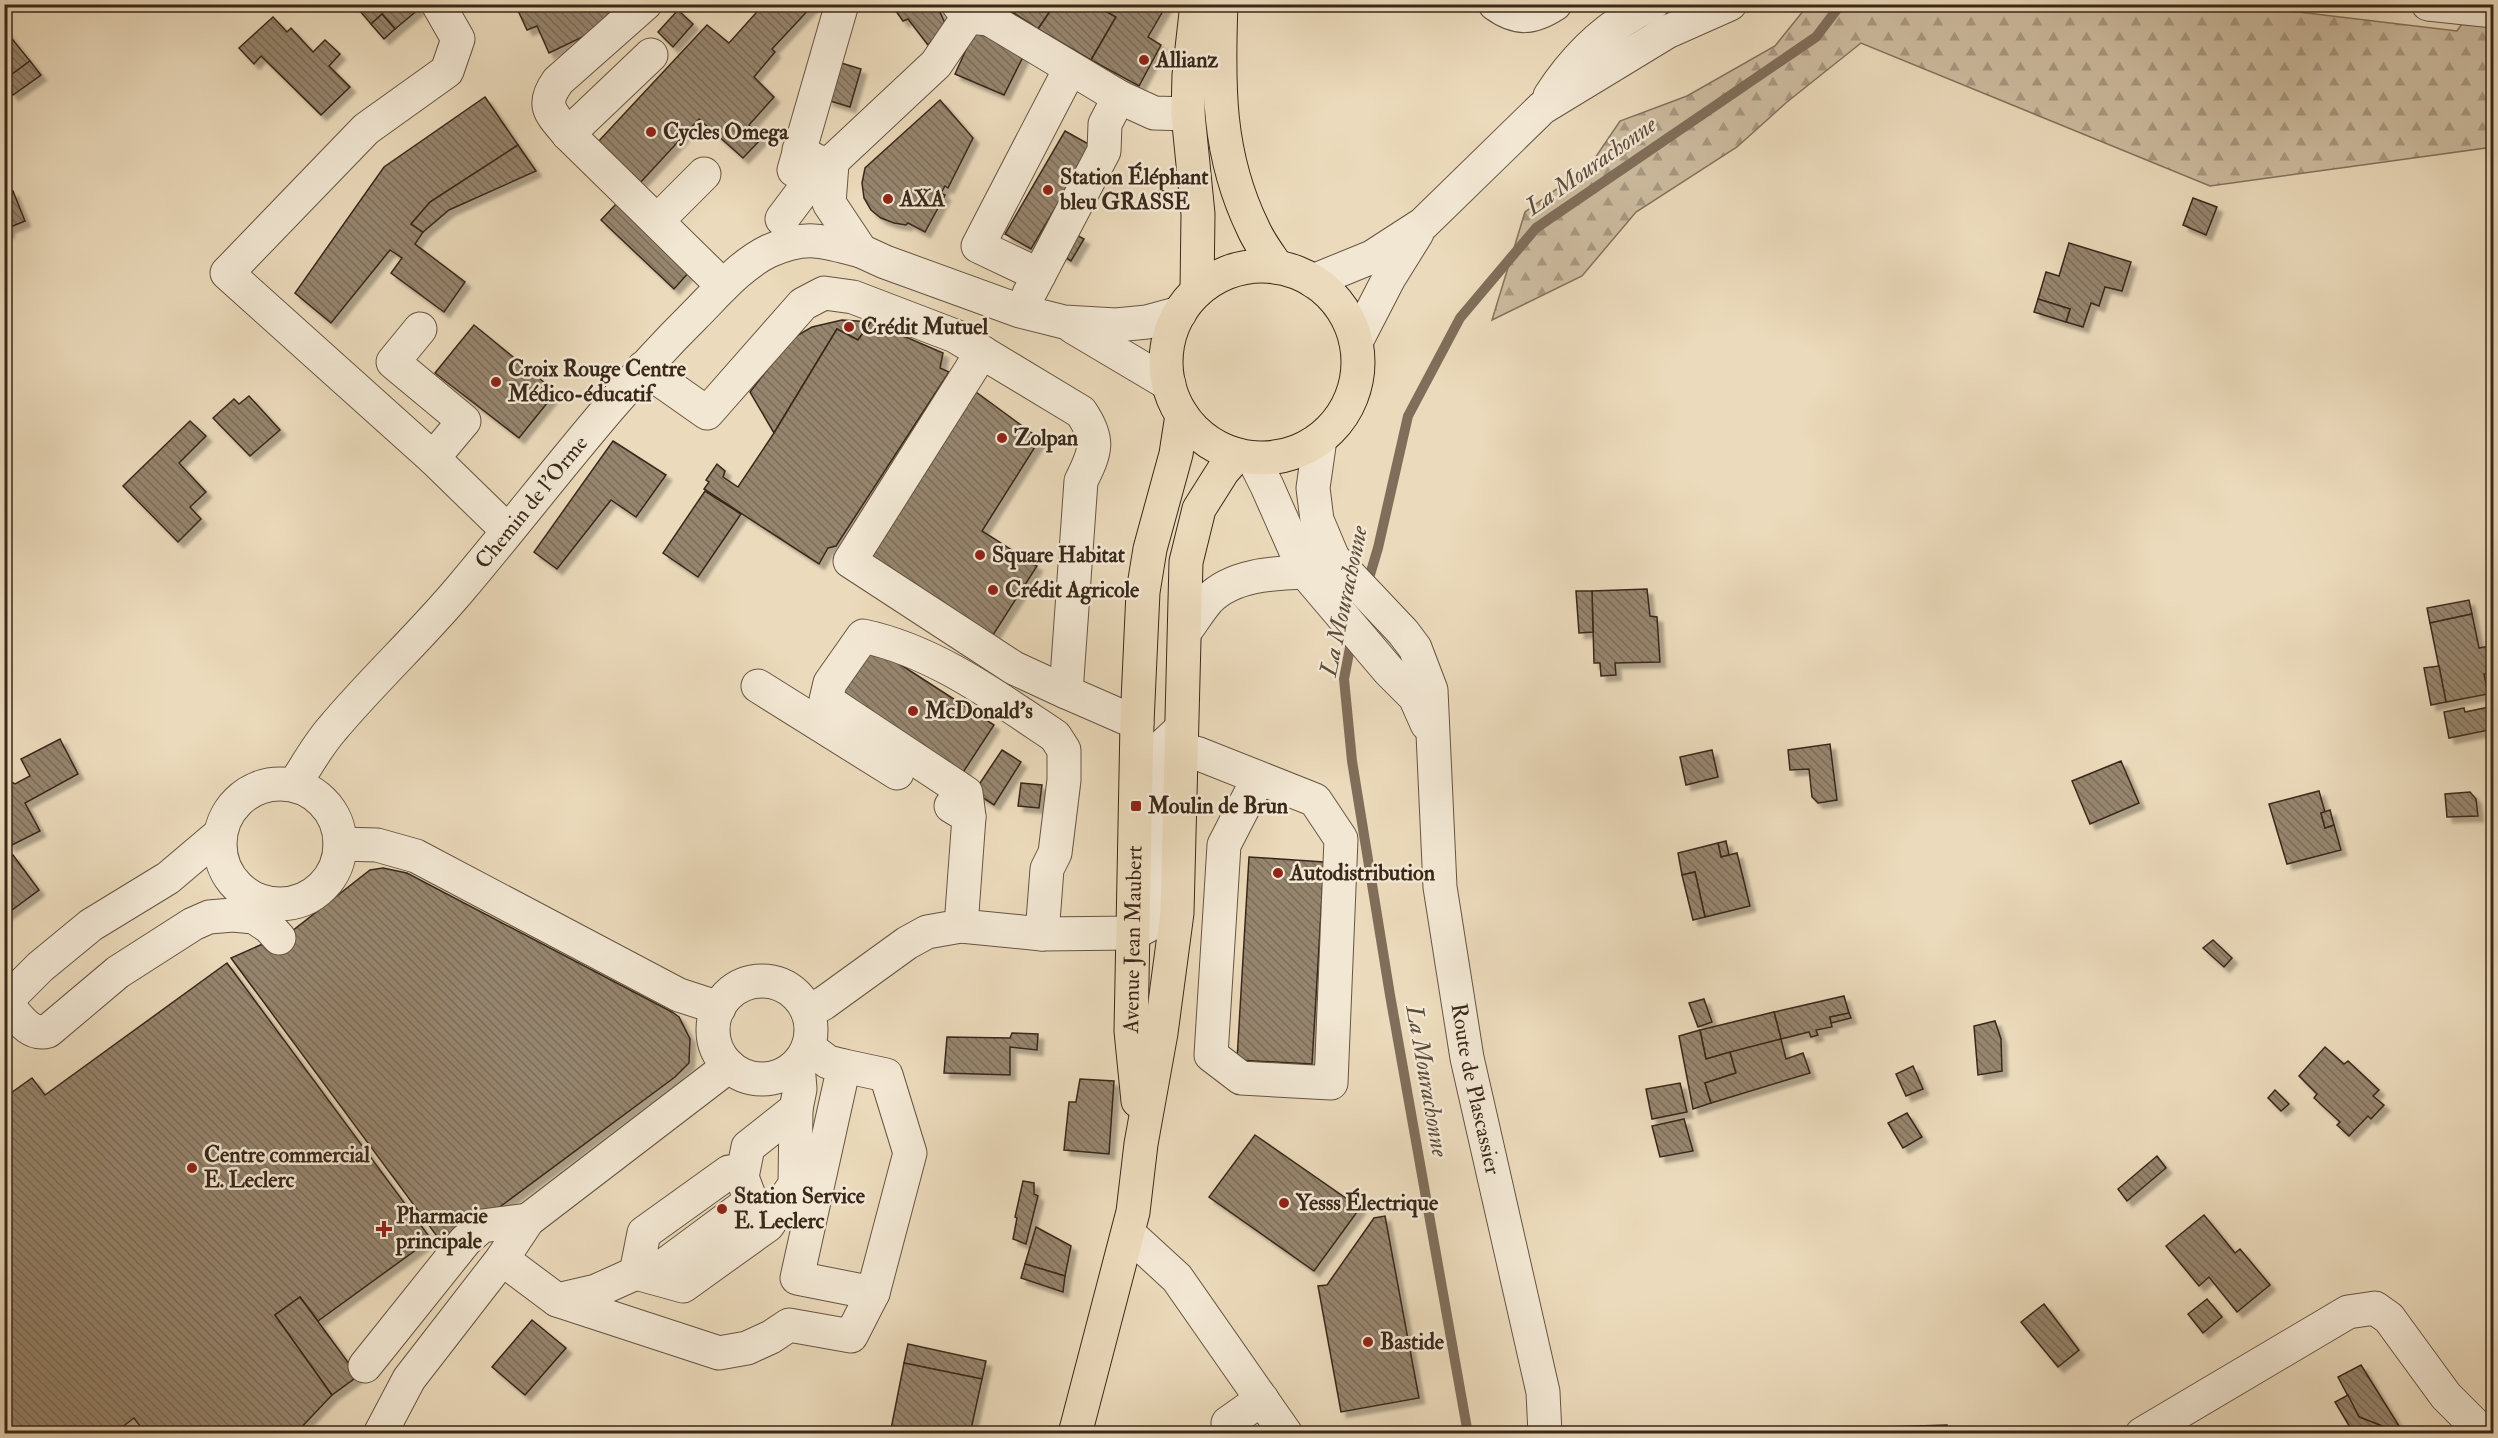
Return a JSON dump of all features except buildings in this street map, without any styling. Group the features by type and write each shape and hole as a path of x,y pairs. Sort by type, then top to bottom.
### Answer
{"main road":[{"path":"1189,302 1198,214 1188,114 1189,75 1197,4"},
{"path":"1221,4 1219,64 1221,122 1236,186 1253,229 1277,267"},
{"path":"1256,266 1277,267 1295,272 1313,281 1332,297 1347,318 1356,342 1358,363 1355,385 1348,405 1336,424 1320,439 1299,451 1276,457 1245,456 1216,446 1197,433 1182,415 1169,384 1166,360 1170,335 1189,302 1214,279 1234,270 1256,266"},
{"name":"Avenue Jean Maubert","path":"1141,1144 1131,1031 1137,723 1143,592 1150,549 1176,454 1182,415"},
{"name":"Avenue Jean Maubert","path":"1075,1434 1129,1234 1141,1144 1161,1033 1177,914 1186,562 1199,509 1223,471 1245,456"}],"street":[{"path":"438,4 458,39 447,71 366,129 227,273 433,458 507,530"},
{"path":"645,4 558,81 548,94 548,110 568,134 723,286"},
{"path":"779,234 800,150 843,4"},
{"path":"1495,4 1510,15 1527,17 1555,4"},
{"path":"1659,18 1696,4"},
{"path":"1313,281 1372,257 1423,224 1542,108 1562,78 1585,50 1610,30 1730,4"},
{"path":"2428,4 2493,11"},
{"path":"779,234 809,183 832,164 936,64 963,11 989,19 1119,98 1154,113 1188,114"},
{"path":"568,134 651,55"},
{"path":"1038,275 978,246 1070,69"},
{"path":"1020,311 1104,152 1105,124 1119,98"},
{"path":"800,150 816,161 832,164"},
{"path":"832,164 829,203 861,250"},
{"path":"657,220 704,174"},
{"path":"1356,342 1389,278 1423,224"},
{"name":"Chemin de l'Orme","path":"294,786 330,730 459,590 642,368 723,286 748,266 779,234 794,241 814,239 861,250 885,262 1020,311 1064,322"},
{"path":"642,368 707,413 803,304 824,293 853,297 955,336 1081,412 1093,430 1093,457 1081,481 1066,692"},
{"path":"1064,322 1116,325 1147,322 1189,302"},
{"path":"1064,322 1115,350 1169,384"},
{"path":"420,329 393,362 464,421 433,458"},
{"path":"982,352 850,561 1014,668 1137,723"},
{"name":"Route de Plascassier","path":"1320,439 1313,488 1317,520 1333,558 1403,632 1415,648 1431,690 1440,887 1467,1058 1543,1392 1545,1434"},
{"name":"Route de Plascassier","path":"1245,456 1267,486 1305,572 1389,671 1415,697 1432,738"},
{"path":"1186,630 1209,599 1231,585 1255,576 1305,572"},
{"path":"961,926 969,817 966,793 826,700 830,683 862,636 889,641 955,670 1055,736 1064,750 1064,780 1055,853 1047,869 1042,934"},
{"path":"758,686 969,817"},
{"path":"808,1012 825,1003 907,943 927,932 961,926 1042,934 1134,933 1149,925 1157,911 1165,744 1180,739 1199,754 1315,800 1341,839 1331,1083 1241,1078 1211,1055 1224,845 1258,779"},
{"path":"273,784 294,786 312,794 327,807 337,824 340,844 337,863 328,880 314,894 296,902 277,905 258,901 241,891 229,876 220,856 220,834 225,819 236,802 253,790 273,784"},
{"path":"220,834 168,878 91,925 40,967 5,1003 32,1031 40,1033 48,1030 118,972 193,924 209,917 233,915 254,917 269,927 279,938"},
{"path":"340,844 377,845 416,856 679,995 719,1008"},
{"path":"168,878 229,876"},
{"path":"636,1273 683,1286 768,1225 795,1184 796,1109 803,1055 812,1030 808,1012 791,990 778,983 761,981 743,985 729,994 719,1008 714,1023 714,1039 729,1066 749,1076 771,1078 786,1073 803,1055"},
{"path":"502,1259 557,1300 719,1353 747,1348 771,1337 789,1325 851,1336 873,1293 910,1153 886,1075 803,1055"},
{"path":"365,1366 465,1241 482,1226 517,1211 729,1066"},
{"path":"844,1066 797,1278 873,1293"},
{"path":"557,1300 596,1291 636,1273 666,1264 751,1201 742,1177 748,1147 796,1109"},
{"path":"380,1434 409,1379 502,1259 517,1211"},
{"path":"1129,1234 1177,1278 1286,1434"},
{"path":"2142,1434 2348,1312 2375,1308 2389,1318 2446,1396 2484,1434"},
{"path":"1228,1423 1262,1399"}],"green space":[{"path":"2232,4 2457,31 2475,5 2493,5 2493,147 2210,186 1861,43 1787,102 1737,147 1636,212 1582,276 1492,320 1525,212 1591,164 1620,121 1687,96 1775,46 1808,5"}],"waterway":[{"name":"La Mourachonne","path":"1366,588 1378,548 1408,416 1460,318 1536,228 1816,37 1841,4"},
{"name":"La Mourachonne","path":"1352,637 1344,679 1352,761 1390,995 1468,1434"}],"place":[{"name":"Allianz","path":"1144,60"},
{"name":"Cycles Omega","path":"651,132"},
{"name":"Station Éléphant bleu GRASSE","path":"1048,190"},
{"name":"AXA","path":"888,199"},
{"name":"Crédit Mutuel","path":"849,327"},
{"name":"Croix Rouge Centre Médico-éducatif","path":"496,382"},
{"name":"Zolpan","path":"1002,438"},
{"name":"Square Habitat","path":"980,555"},
{"name":"Crédit Agricole","path":"993,590"},
{"name":"McDonald's","path":"913,711"},
{"name":"Moulin de Brun","path":"1136,806"},
{"name":"Autodistribution","path":"1278,873"},
{"name":"Centre commercial E. Leclerc","path":"192,1168"},
{"name":"Yesss Électrique","path":"1284,1203"},
{"name":"Station Service E. Leclerc","path":"722,1209"},
{"name":"Pharmacie principale","path":"384,1229"},
{"name":"Bastide","path":"1368,1342"}]}
